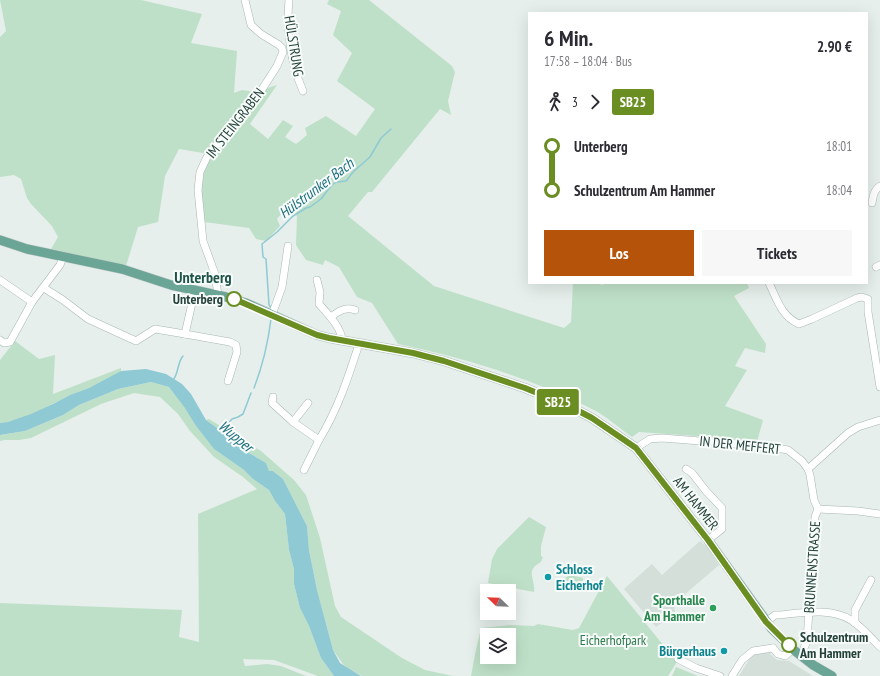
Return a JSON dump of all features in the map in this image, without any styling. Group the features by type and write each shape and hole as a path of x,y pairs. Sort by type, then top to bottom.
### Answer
{"main road":[{"path":"0,240 27,249 122,269 171,285 218,295 246,303 317,335 359,344"},
{"name":"AM HAMMER","path":"359,344 413,353 444,361 516,385 569,406 592,418 636,448 708,540 766,622 793,649 813,665 832,676"}],"street":[{"name":"IM STEINGRABEN","path":"218,295 215,274 203,241 198,190 200,172 207,157 258,94 277,66 282,52 282,48 279,45 254,29 251,25 245,0"},
{"name":"HÜLSTRUNG","path":"289,0 288,24 296,75 303,91"},
{"path":"872,203 876,188 880,186"},
{"path":"272,315 282,287 288,246"},
{"path":"0,340 4,343 10,342 32,302 60,265 63,257"},
{"path":"0,280 32,302"},
{"path":"317,280 320,292 319,304 331,317 342,336 342,341"},
{"path":"769,284 785,314 799,324 857,298 862,297 868,299 868,312 880,384"},
{"path":"44,288 88,319 136,341 155,329 230,342 236,346 237,352 228,381"},
{"path":"185,334 195,290"},
{"path":"331,317 337,312 346,309 350,308 355,310"},
{"path":"304,470 331,420 341,397 359,344"},
{"path":"274,397 272,404 293,422 319,440"},
{"path":"293,422 308,403"},
{"path":"880,420 858,427 848,433 808,469 814,500 818,509 858,511 880,514"},
{"name":"IN DER MEFFERT","path":"636,448 650,439 662,438 765,446 788,450 802,461 808,469"},
{"path":"686,469 692,473 706,492 722,508 722,529 708,540"},
{"name":"BRUNNENSTRASSE","path":"804,648 807,641 815,517 818,509"},
{"path":"855,623 855,610 871,580"},
{"path":"766,622 775,615 809,612 829,613 844,616 855,623 880,647"},
{"path":"732,676 742,660 753,651 773,648 781,638"},
{"path":"773,648 778,654 785,656 793,649"},
{"path":"678,659 696,668 720,676"}],"shaded area":[{"path":"700,541 708,548 719,565 684,595 673,596 675,613 656,627 624,589 652,564 662,575"},
{"path":"768,652 777,660 789,661 813,676 739,676 752,655"}],"green space":[{"path":"0,0 141,0 202,14 191,43 237,51 234,93 242,90 255,92 277,85 250,124 268,139 283,120 293,126 285,137 296,144 307,135 305,128 326,116 356,136 375,109 337,81 352,53 333,35 341,11 327,4 329,0 369,0 452,66 455,72 448,101 451,115 440,109 372,192 368,192 348,216 434,286 564,328 571,322 573,284 747,284 749,288 734,296 766,344 765,353 745,348 735,366 747,370 725,406 763,420 757,442 739,439 639,432 632,437 597,412 545,388 497,370 398,344 372,303 357,297 339,267 325,260 323,265 306,260 296,245 297,217 293,206 283,212 277,219 280,226 266,241 256,239 249,228 204,222 200,188 205,166 206,154 203,153 179,149 165,176 158,222 138,227 126,266 51,249 58,237 52,226 27,198 21,179 14,175 0,177 0,37 6,31"},
{"path":"15,341 39,359 55,355 53,394 121,368 121,371 27,417 0,423 0,360"},
{"path":"151,382 169,387 186,408 196,426 214,449 269,490 285,514 289,550 294,569 294,584 300,608 309,626 321,658 334,676 318,676 274,660 243,659 245,666 267,664 281,666 306,676 0,676 0,603 182,610 179,637 199,642 198,514 257,489 243,477 214,457 190,431 178,414 160,397 134,393 101,404 31,438 0,441 0,435 25,431 63,415 79,405 118,389"},
{"path":"209,419 261,451 294,480 306,495 320,538 335,606 341,617 402,658 425,670 453,676 362,676 343,664 333,650 317,590 309,550 307,526 283,479 273,471 269,471 266,463 249,453 242,446 206,420"},
{"path":"529,517 546,527 541,546 541,556 543,557 541,562 536,565 532,572 534,592 516,588 516,584 488,583 492,559 497,549"},
{"path":"570,575 583,578 583,583 578,586 569,585 565,578"},
{"name":"Eicherhofpark","path":"607,576 677,662 668,676 471,676 480,632 480,664 516,664 516,628 481,628 510,625 534,626 538,624 573,630 579,628"},
{"path":"676,667 698,676 672,676"}],"water":[{"path":"146,369 166,374 182,384 191,394 206,420 242,446 249,453 266,463 269,471 273,471 283,479 307,526 309,550 317,590 333,650 340,663 361,676 334,676 321,658 309,626 300,608 294,584 294,569 289,550 285,514 269,490 214,449 169,387 151,382 118,389 79,405 63,415 25,431 0,435 0,423 8,422 31,414 70,395 89,388 121,371"}],"waterway":[{"name":"Hülstrunker Bach","path":"272,309 269,305 266,259 263,257 262,244 293,216 321,199 336,182 346,181 354,171 370,157 381,138 391,129"},
{"name":"Hülstrunker Bach","path":"254,388 265,354 271,319"},
{"path":"173,380 183,356"},
{"name":"Hülstrunker Bach","path":"220,432 232,419 243,414 251,393"}],"bus line":[{"name":"SB25","path":"234,299 317,335 413,353 444,361 525,388 569,406 592,418 636,448 708,540 766,622 789,645"}],"place":[{"name":"Unterberg","path":"234,299"},
{"name":"Schloss Eicherhof","path":"548,577"},
{"name":"Sporthalle Am Hammer","path":"713,608"},
{"name":"Schulzentrum Am Hammer","path":"789,645"},
{"name":"Bürgerhaus","path":"724,651"}],"district":[{"name":"Unterberg","path":"203,277"}],"water label":[{"name":"Wupper","path":"236,436"}]}
